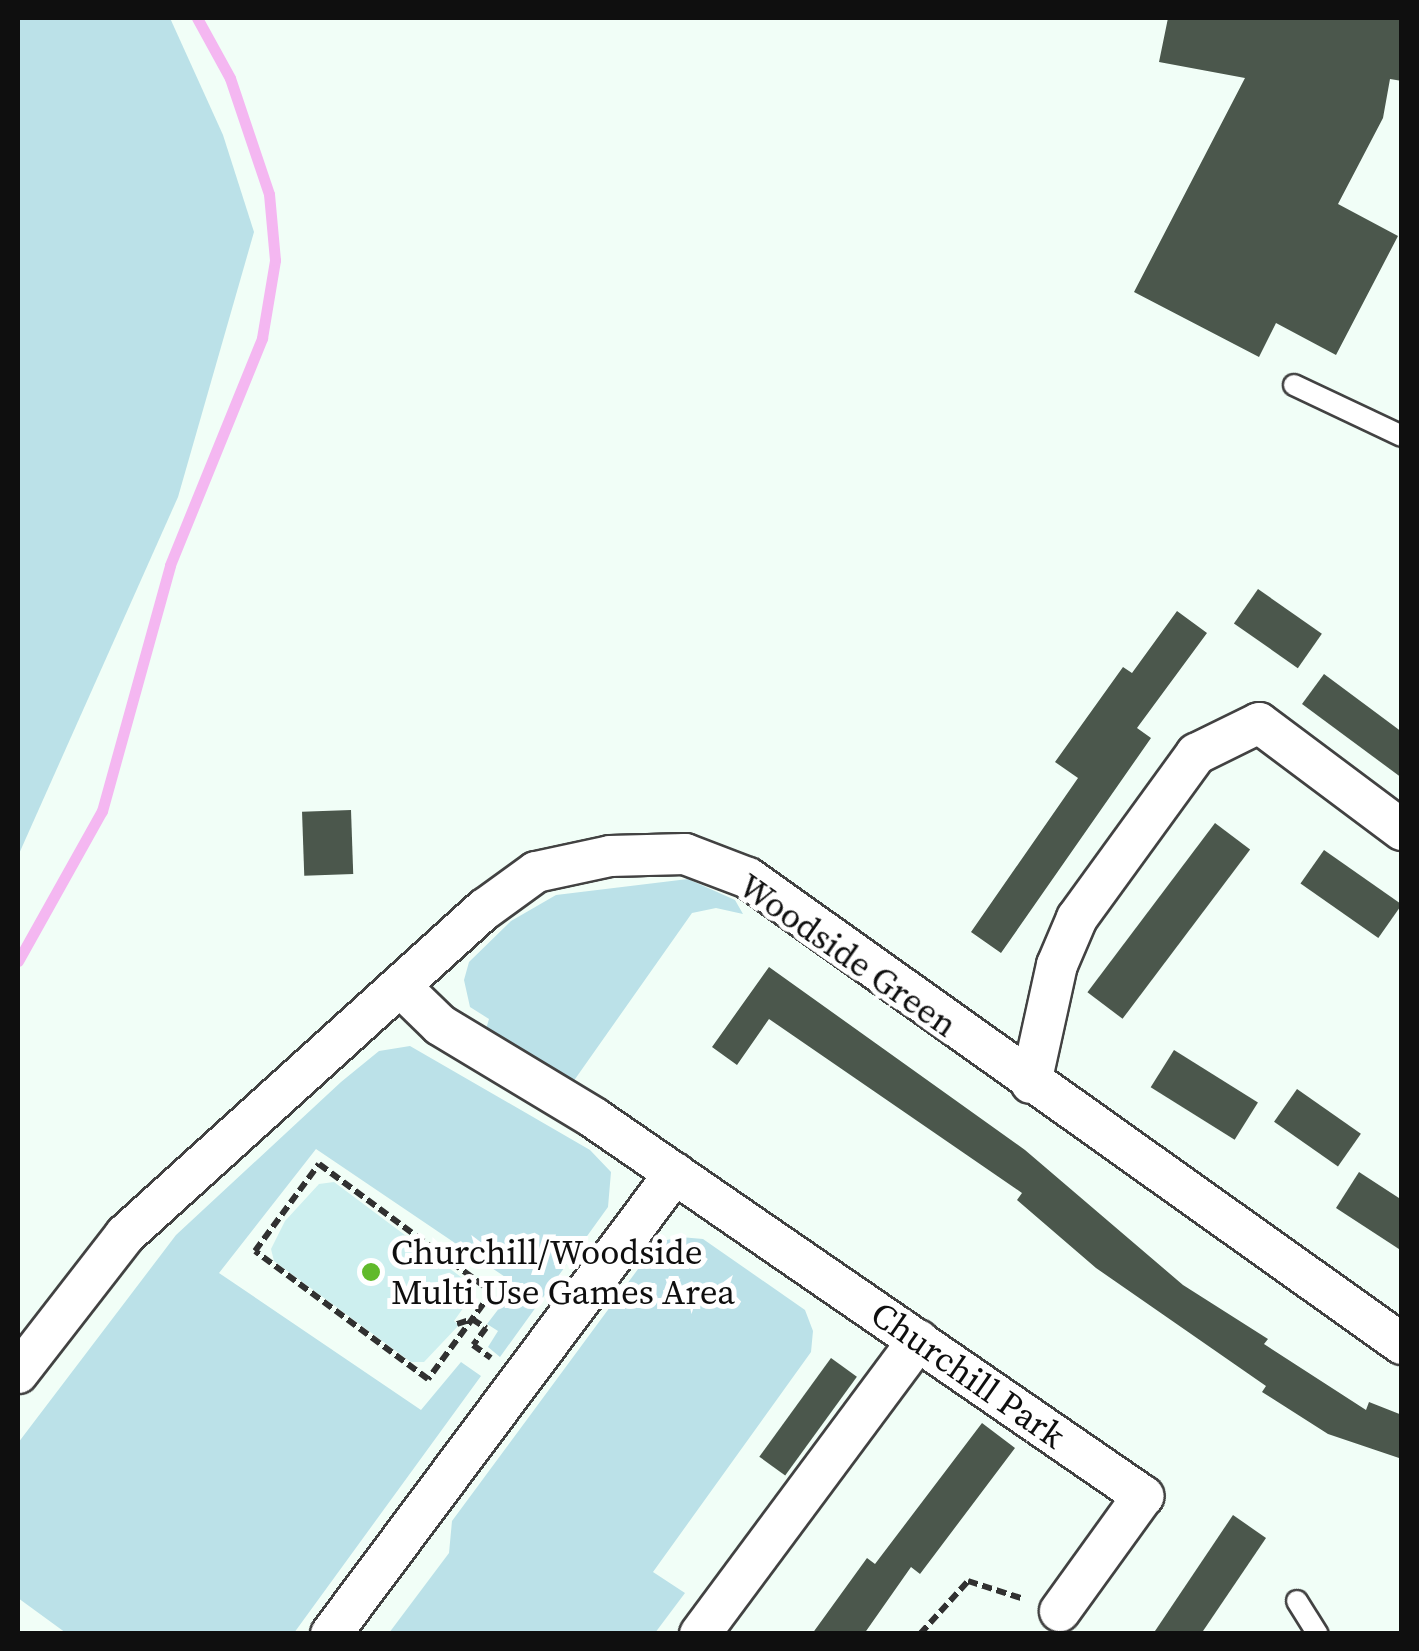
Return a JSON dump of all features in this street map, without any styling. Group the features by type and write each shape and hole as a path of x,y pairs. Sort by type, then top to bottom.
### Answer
{"street":[{"path":"1031,1083 1057,965 1077,918 1196,754 1259,723 1402,830"},
{"name":"Woodside Green","path":"402,988 484,910 536,872 610,856 685,854 748,878 1402,1344"},
{"path":"18,1374 125,1234 402,988"},
{"name":"Churchill Park","path":"402,988 440,1025 675,1173 1143,1496 1060,1611"},
{"path":"330,1634 675,1173"},
{"path":"700,1634 918,1340"}],"lane":[{"path":"1294,385 1402,436"},
{"path":"1297,1601 1318,1634"}],"path":[{"path":"319,1164 492,1292 472,1319 428,1379 255,1252 319,1164"},
{"path":"274,1226 287,1222"},
{"path":"472,1319 486,1328 473,1345 521,1378"},
{"path":"457,1324 472,1319"},
{"path":"920,1634 968,1580 1060,1611"}],"shaded area":[{"path":"18,18 170,18 223,135 254,232 178,497 18,856"},
{"path":"688,879 735,900 743,914 716,908 692,913 573,1082 486,1029 489,1019 470,1007 464,980 469,962 511,921 556,895"},
{"path":"410,1046 590,1150 611,1172 608,1207 500,1357 488,1347 498,1331 487,1324 517,1285 316,1149 219,1273 421,1410 461,1362 481,1376 294,1633 66,1633 18,1598 18,1443 176,1235 379,1051"},
{"name":"Churchill/Woodside Multi Use Games Area","path":"334,1182 469,1283 471,1297 454,1321 459,1325 424,1362 411,1362 274,1261 271,1249 285,1221 319,1184"},
{"path":"680,1237 703,1239 805,1310 813,1331 811,1352 653,1572 685,1593 655,1633 389,1633 449,1553 452,1521 658,1242"}],"building":[{"path":"1168,18 1402,18 1402,81 1390,79 1383,118 1338,204 1398,236 1336,355 1276,323 1259,357 1134,292 1245,78 1159,62"},
{"path":"1258,589 1322,634 1298,668 1234,623"},
{"path":"1177,611 1207,633 1137,728 1151,738 1001,953 971,932 1078,778 1055,762 1123,667 1132,673"},
{"path":"1324,674 1402,732 1402,778 1302,704"},
{"path":"351,810 353,874 304,876 302,812"},
{"path":"1215,823 1250,849 1123,1019 1087,992"},
{"path":"1324,850 1402,904 1378,938 1300,884"},
{"path":"769,967 1025,1150 1183,1285 1268,1339 1264,1344 1366,1410 1369,1402 1402,1415 1402,1459 1328,1434 1262,1392 1266,1386 1096,1268 1017,1200 1022,1193 769,1019 737,1065 712,1047"},
{"path":"1174,1050 1258,1102 1235,1140 1151,1087"},
{"path":"1297,1089 1361,1134 1338,1167 1274,1122"},
{"path":"1359,1172 1402,1200 1402,1251 1336,1208"},
{"path":"831,1358 857,1377 785,1476 759,1457"},
{"path":"982,1423 1015,1448 920,1574 911,1567 864,1634 812,1634 867,1558 875,1564"},
{"path":"1233,1515 1266,1538 1201,1634 1153,1634"}],"waterway":[{"path":"18,961 102,811 170,565 262,338 275,260 269,194 230,78 197,18"}],"place":[{"name":"Churchill/Woodside Multi Use Games Area","path":"371,1272"}]}
